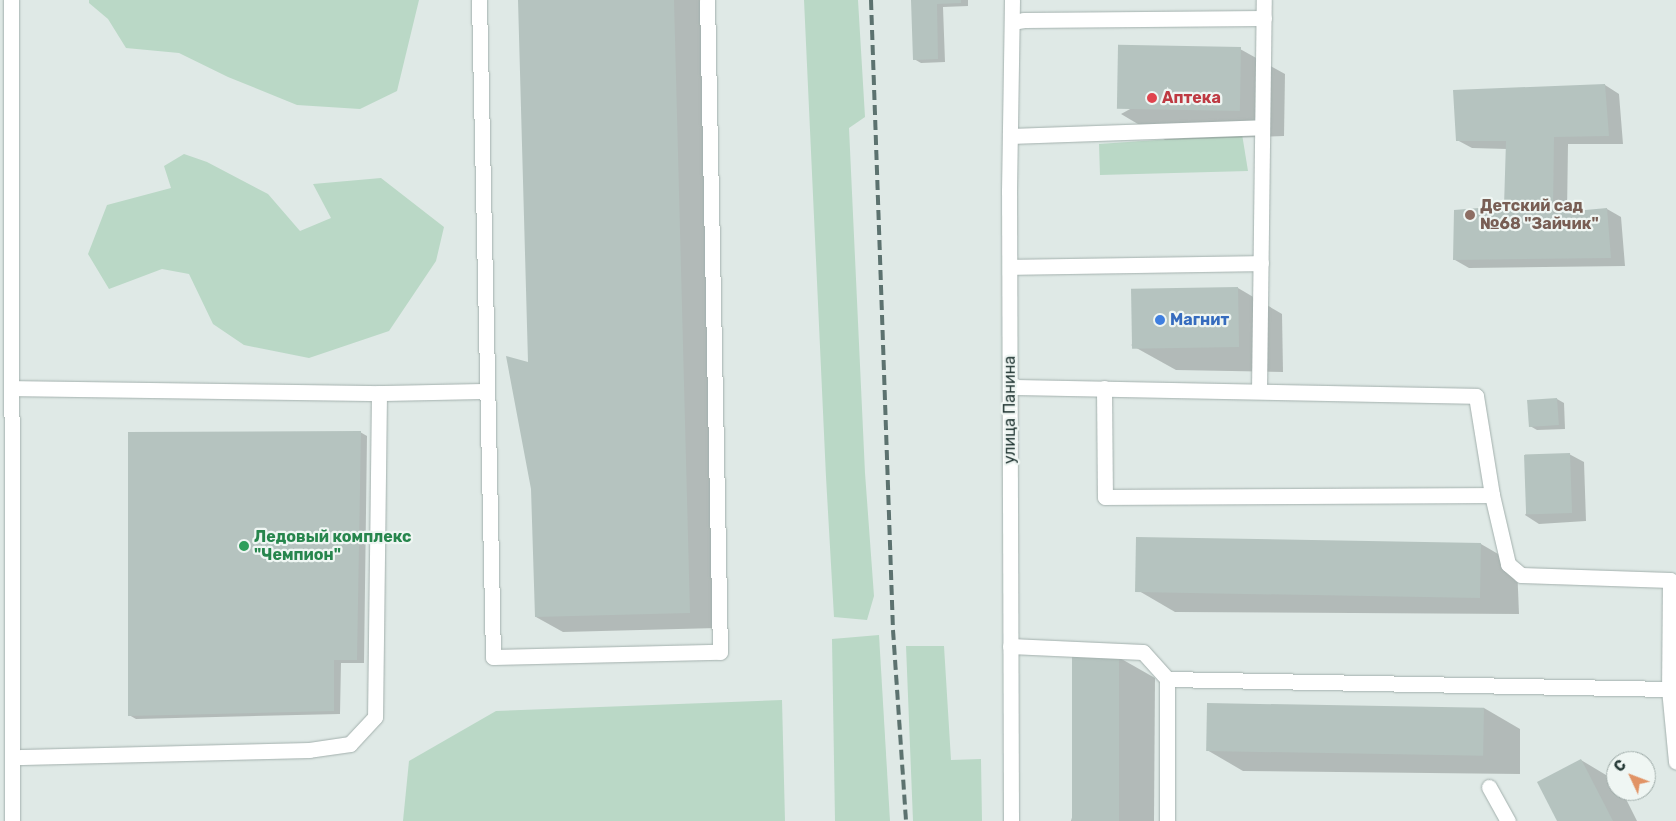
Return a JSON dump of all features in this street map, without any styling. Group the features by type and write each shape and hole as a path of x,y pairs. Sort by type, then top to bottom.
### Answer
{"street":[{"path":"11,0 12,388 6,628 12,757 12,821"},
{"path":"479,0 493,657 720,652 707,0"},
{"name":"улица Панина","path":"1011,821 1010,136 1012,0"},
{"path":"1259,391 1264,0"},
{"path":"1012,22 1024,20 1264,18"},
{"path":"1010,136 1262,127"},
{"path":"1010,266 1261,263"},
{"path":"1010,387 1476,396 1492,495 1508,564 1521,575 1673,580 1669,689 1676,762"},
{"path":"12,388 379,393 487,391"},
{"path":"1104,388 1105,497 1492,495"},
{"path":"12,757 310,750 350,744 375,717 379,393"},
{"path":"1010,646 1143,652 1167,679 1167,821"},
{"path":"1167,679 1669,689"},
{"path":"1489,787 1508,821"}],"green space":[{"path":"89,0 419,0 397,91 360,109 297,105 228,77 179,53 126,48 108,19 89,3"},
{"path":"804,0 858,0 865,117 849,128 865,473 874,596 867,620 834,617"},
{"path":"1242,134 1248,171 1100,175 1099,144"},
{"path":"184,154 207,162 268,194 300,231 331,218 313,184 381,178 444,227 436,261 389,331 309,358 244,345 213,324 189,274 162,269 109,289 88,254 107,205 171,188 164,166"},
{"path":"879,635 890,821 835,821 832,639"},
{"path":"906,646 944,646 951,760 981,759 982,821 913,821"},
{"path":"782,700 785,821 403,821 409,761 496,711"}],"building":[{"path":"518,0 674,0 690,613 535,617 531,489 506,356 528,362"},
{"path":"911,0 961,0 961,3 937,4 938,59 913,60"},
{"path":"1118,45 1241,47 1240,111 1117,109"},
{"path":"1605,84 1609,136 1554,137 1553,213 1607,208 1611,258 1453,260 1454,210 1504,206 1506,141 1456,141 1453,90"},
{"path":"1238,287 1239,347 1132,349 1131,289"},
{"path":"1557,398 1559,425 1529,427 1527,400"},
{"name":"Ледовый комплекс \"Чемпион\"","path":"361,431 357,660 334,660 334,711 128,716 128,432"},
{"path":"1570,453 1572,513 1526,515 1524,455"},
{"path":"1136,537 1481,543 1480,598 1135,592"},
{"path":"1072,656 1119,656 1119,821 1072,821"},
{"path":"1207,703 1484,708 1483,756 1206,751"},
{"path":"1581,759 1613,821 1557,821 1537,782"}],"railway":[{"path":"871,0 893,630 906,821"}],"place":[{"name":"Аптека","path":"1152,98"},
{"name":"Детский сад №68 \"Зайчик\"","path":"1470,215"},
{"name":"Магнит","path":"1160,320"},
{"name":"Ледовый комплекс \"Чемпион\"","path":"244,546"}]}
